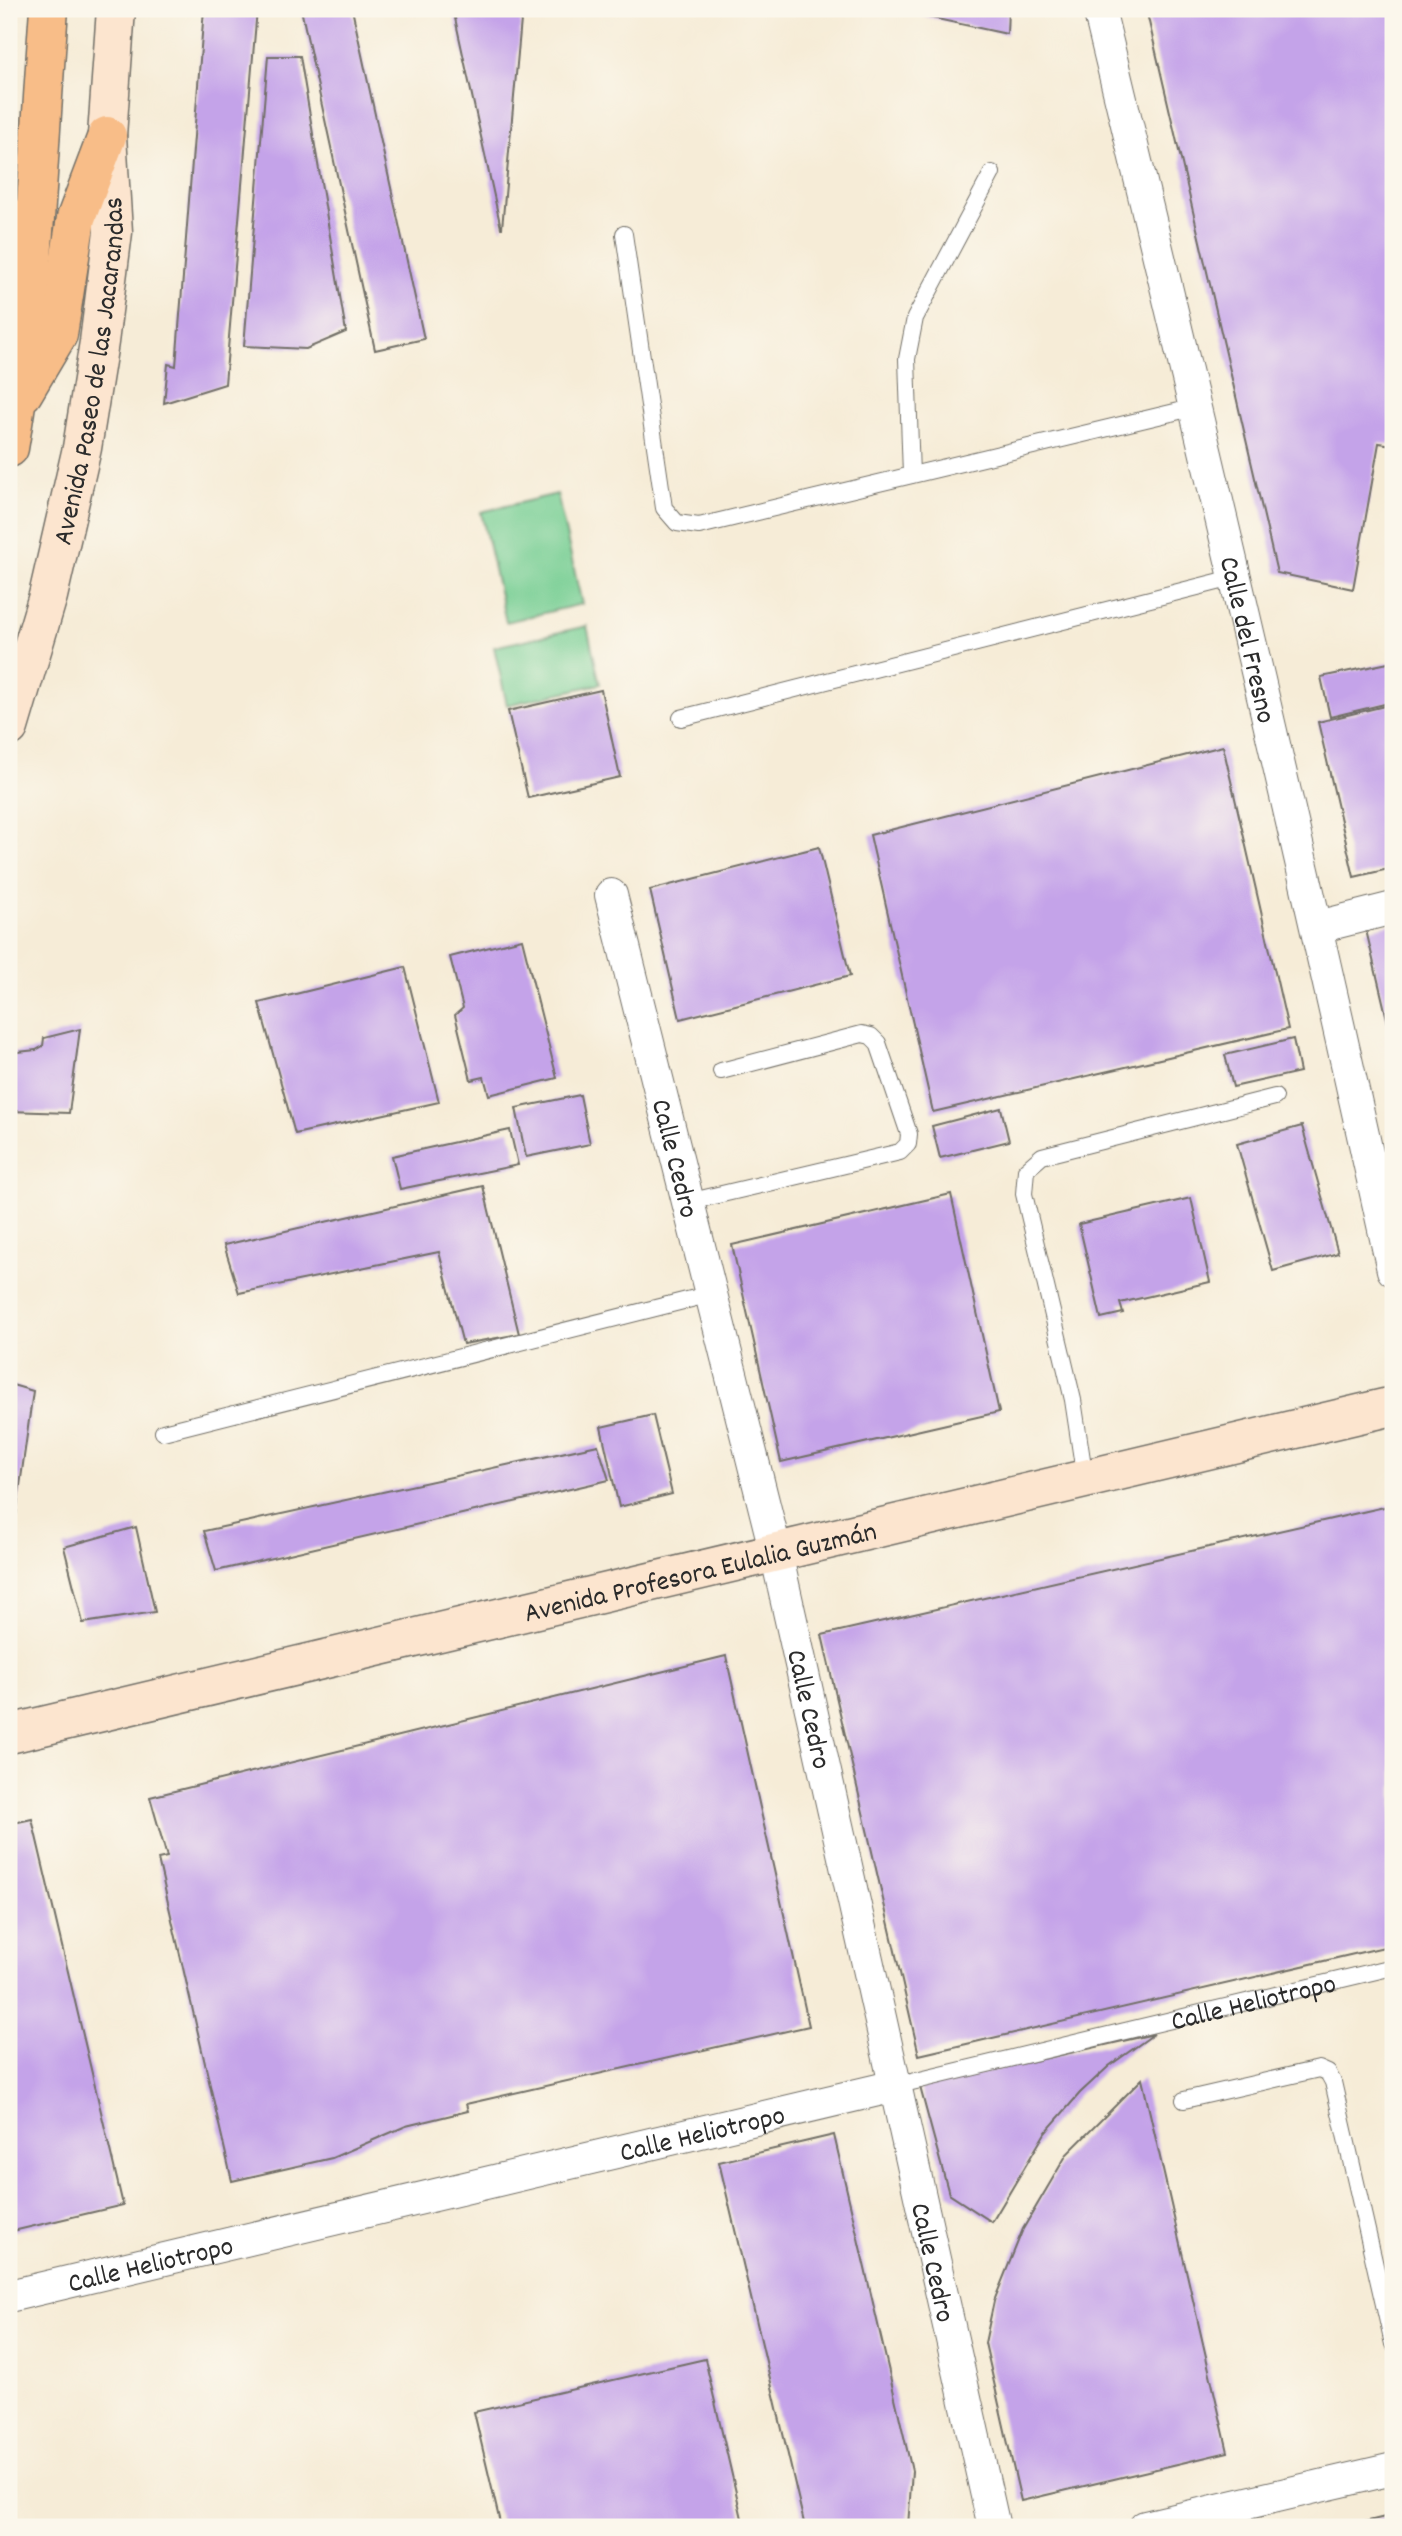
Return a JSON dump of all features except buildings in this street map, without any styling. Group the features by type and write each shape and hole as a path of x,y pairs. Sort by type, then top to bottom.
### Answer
{"highway":[{"path":"9,449 17,404 29,285 49,9"},
{"path":"17,404 58,334 76,218 107,136"}],"main road":[{"name":"Avenida Paseo de las Jacarandas","path":"9,727 48,596 84,435 113,232 107,136 116,9"},
{"name":"Avenida Profesora Eulalia Guzmán","path":"9,1734 1393,1406"}],"street":[{"name":"Calle del Fresno","path":"1099,9 1237,577 1318,926 1393,1270"},
{"name":"Calle Cedro","path":"611,894 776,1553 994,2527"},
{"path":"1318,926 1393,908"},
{"name":"Calle Heliotropo","path":"9,2296 895,2086"},
{"path":"1144,2527 1393,2469"}],"lane":[{"path":"911,475 907,359 915,318 992,173"},
{"path":"624,234 664,508 677,523 699,526 1196,407"},
{"path":"681,718 1237,577"},
{"path":"688,1202 900,1152 908,1144 909,1134 878,1042 871,1036 862,1034 721,1071"},
{"path":"1085,1479 1073,1400 1024,1194 1026,1170 1042,1156 1275,1097"},
{"path":"163,1432 710,1294"},
{"name":"Calle Heliotropo","path":"895,2086 1393,1966"},
{"path":"1184,2100 1319,2069 1328,2073 1333,2082 1393,2344"}],"green space":[{"path":"557,494 582,604 506,622 481,512"},
{"path":"587,626 600,684 507,705 494,647"}]}
